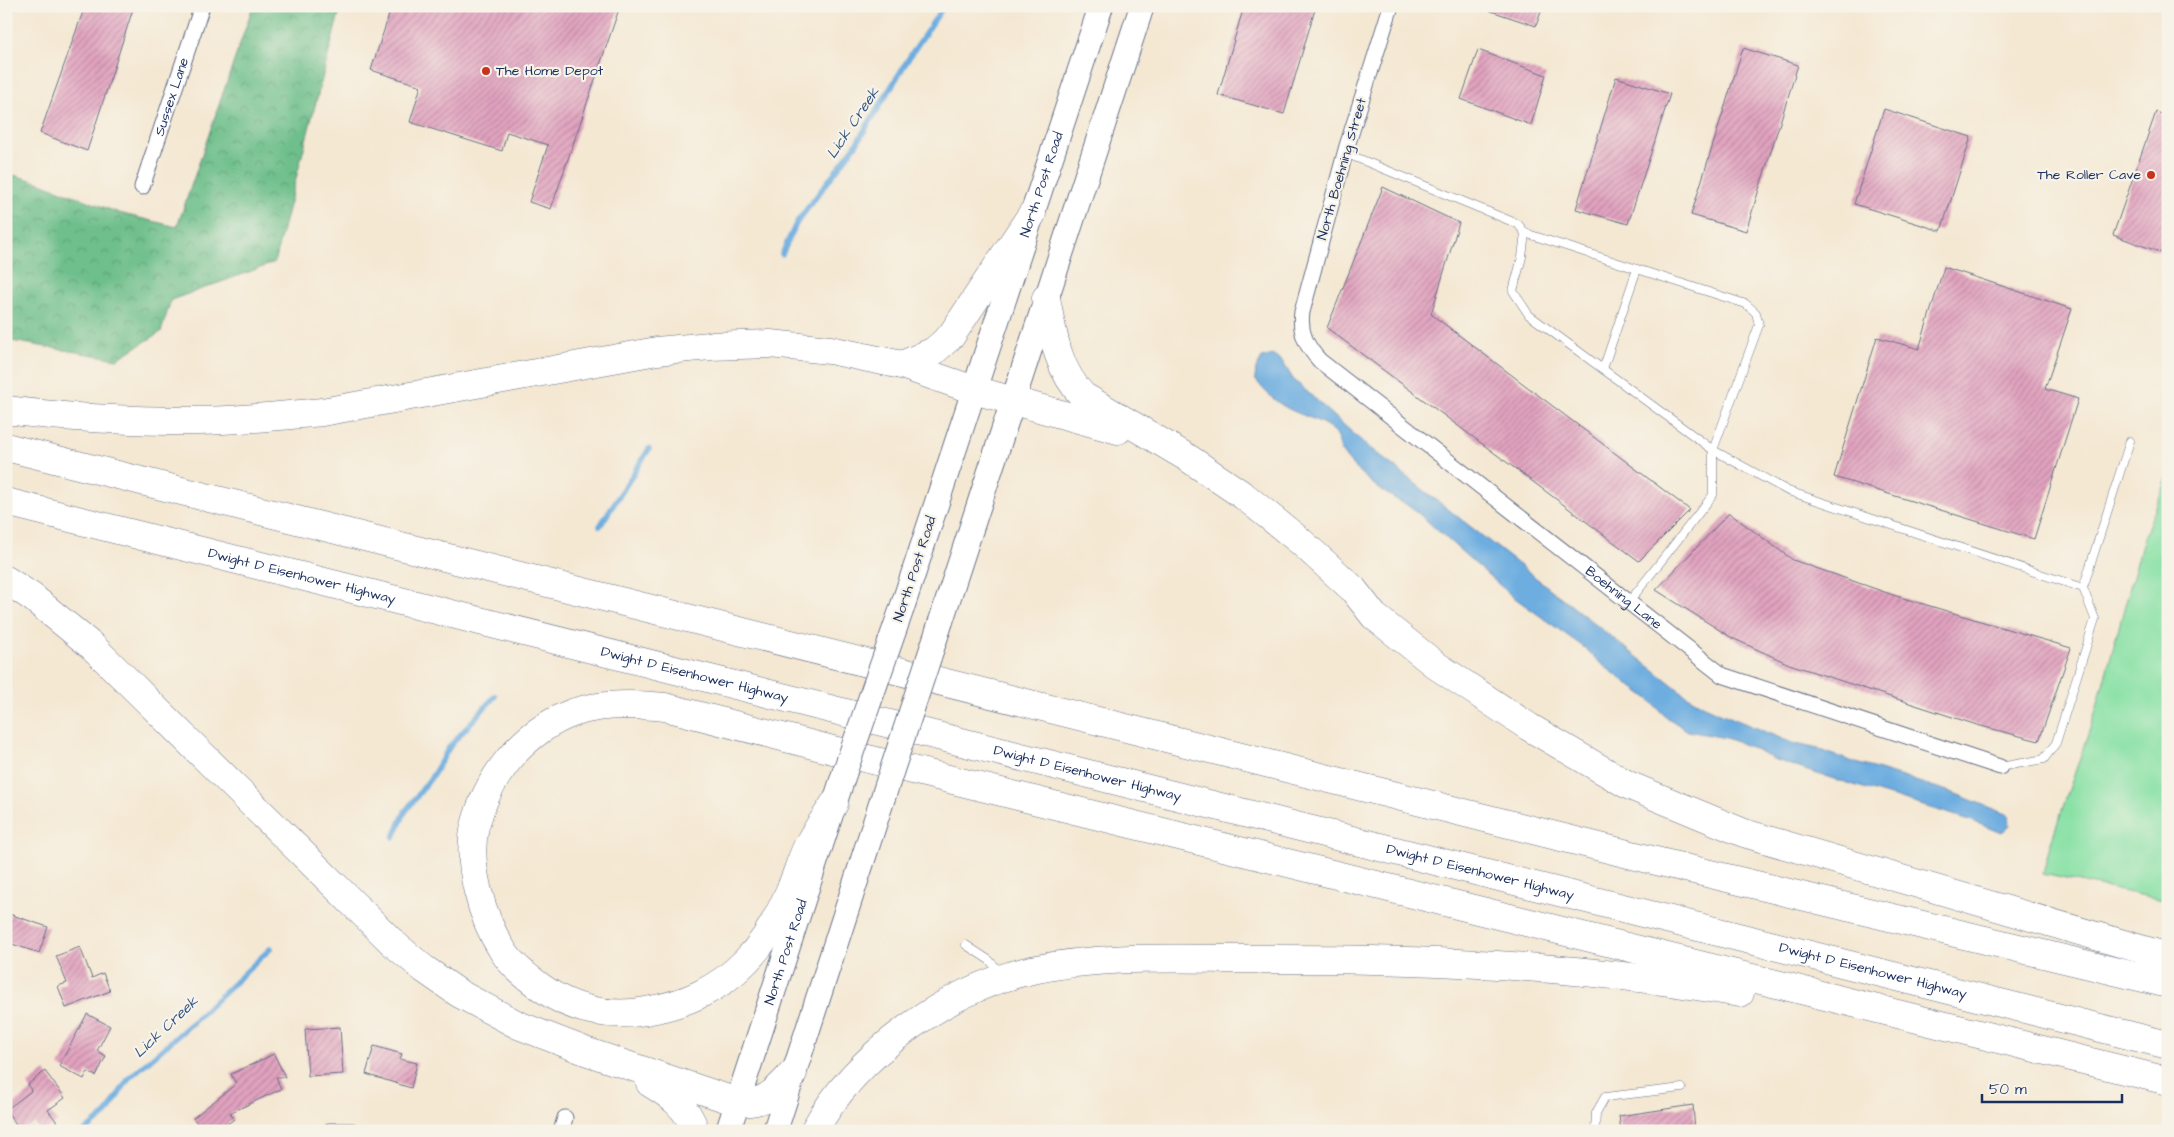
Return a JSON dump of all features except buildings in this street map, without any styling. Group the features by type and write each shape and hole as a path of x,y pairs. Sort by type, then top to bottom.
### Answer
{"highway":[{"path":"902,365 934,351 951,336 1032,214"},
{"path":"1046,298 1060,362 1071,383 1083,396 1188,458 1244,496 1272,518 1352,589 1374,616 1437,666 1521,722 1628,785 1744,833 2168,957"},
{"path":"6,410 117,420 194,421 288,416 322,412 631,355 710,346 770,344 830,350 902,365 974,390 1077,417 1160,443"},
{"path":"6,447 1623,852 2168,984"},
{"name":"Dwight D Eisenhower Highway","path":"6,502 2168,1045"},
{"path":"6,580 32,597 93,647 385,936 424,969 460,994 518,1025 612,1060 737,1102 749,1103 768,1097 793,1073"},
{"path":"834,804 809,843 789,893 767,934 747,960 720,985 670,1007 637,1013 608,1014 582,1008 554,997 527,976 503,952 489,927 474,879 474,828 486,795 505,763 532,734 566,715 597,708 636,704 665,707 2168,1081"},
{"path":"814,1131 833,1103 858,1073 897,1037 954,1000 1006,978 1031,970 1094,960 1344,958 1439,960 1536,967 1704,987 2054,1054"},
{"path":"612,1060 675,1098 692,1120 695,1131"}],"main road":[{"name":"North Post Road","path":"728,1131 834,804 902,608 1101,6"},
{"path":"774,1131 1142,6"}],"street":[{"name":"Sussex Lane","path":"142,187 202,6"},
{"name":"North Boehning Street","path":"1302,333 1302,312 1345,153 1391,6"},
{"name":"Boehning Lane","path":"1302,333 1309,349 1320,362 1722,675 2000,767"},
{"path":"330,1131 352,1131"}],"lane":[{"path":"1345,153 1518,224 1525,233 1746,304 1756,313 1759,325 1713,450 1713,495 1629,602"},
{"path":"1525,233 1522,257 1513,291 1529,315 1713,450 1788,491 2083,588"},
{"path":"1604,369 1637,269"},
{"path":"2000,767 2044,759 2056,743 2095,619 2083,588 2130,441"},
{"path":"966,945 989,960 1006,978"},
{"path":"1595,1131 1596,1113 1605,1098 1682,1088"}],"green space":[{"path":"253,6 341,6 274,263 171,300 161,332 117,359 6,340 6,173 38,182 119,213 177,227"},
{"path":"2168,476 2168,525 2164,544 2168,558 2168,901 2043,874 2050,845 2094,717 2143,540"}],"water":[{"path":"1273,355 1282,361 1293,379 1366,445 1687,696 1708,708 1792,743 1818,749 1850,761 1951,792 2008,815 2010,825 2001,833 1970,820 1773,759 1753,748 1726,738 1688,731 1665,716 1650,700 1600,663 1585,648 1512,596 1410,506 1373,484 1355,468 1342,452 1334,431 1320,422 1287,408 1272,397 1255,379 1256,369 1262,358"}],"waterway":[{"name":"Lick Creek","path":"782,254 797,222 855,146 912,53 944,6"},
{"name":"Lick Creek","path":"600,526 649,449"},
{"name":"Lick Creek","path":"394,837 405,812 433,775 450,746 495,696"},
{"name":"Lick Creek","path":"85,1131 107,1113 129,1078 191,1024 271,948"}],"place":[{"name":"The Home Depot","path":"486,71"},
{"name":"The Roller Cave","path":"2151,175"}]}
